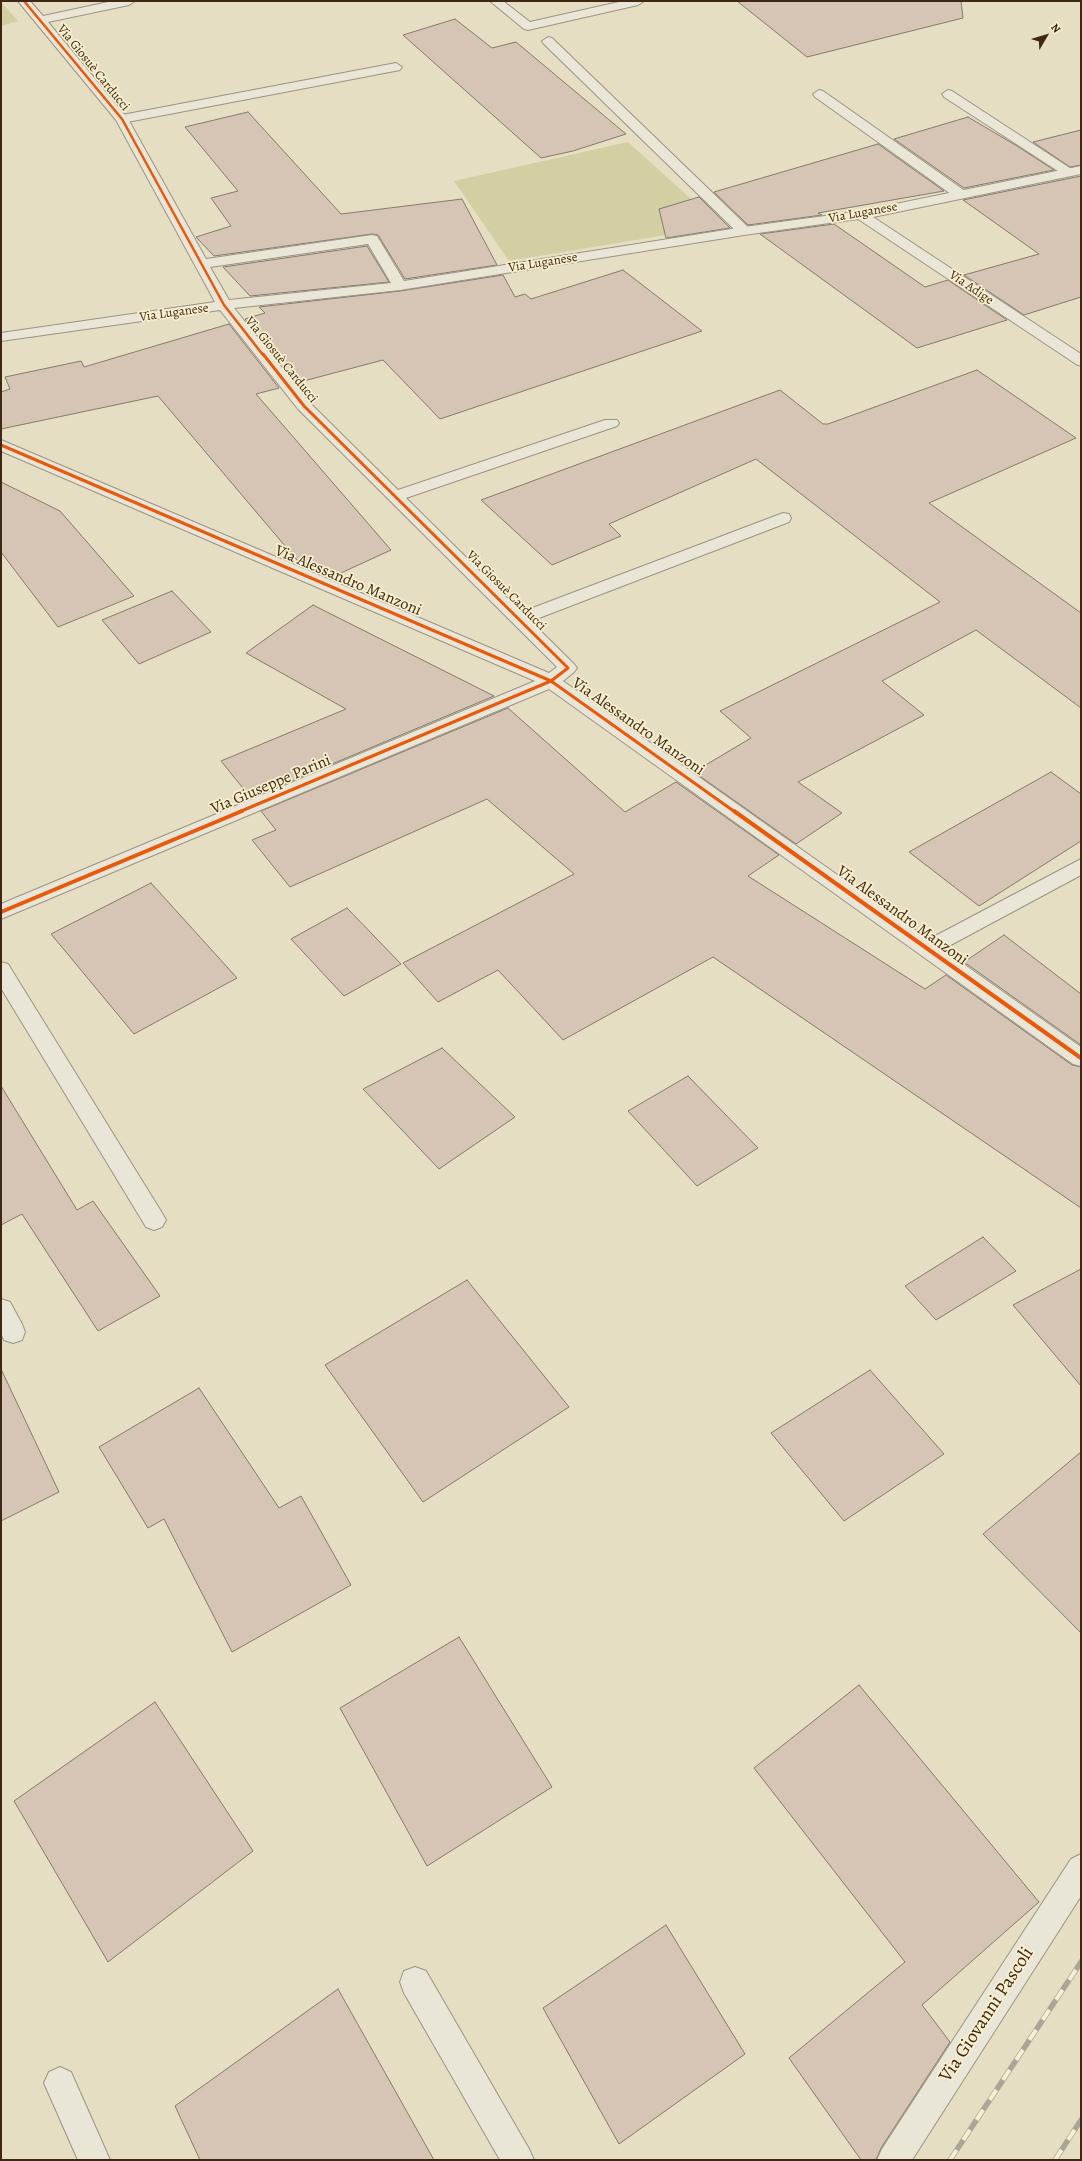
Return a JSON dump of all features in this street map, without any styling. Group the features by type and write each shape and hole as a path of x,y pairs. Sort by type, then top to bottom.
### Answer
{"street":[{"name":"Via Giosuè Carducci","path":"24,1 122,119 224,305 304,406 568,668 551,680"},
{"path":"41,20 129,1"},
{"path":"496,1 528,26 638,1"},
{"path":"548,41 744,231"},
{"path":"122,119 396,67"},
{"path":"819,94 960,194"},
{"path":"948,94 1075,171"},
{"name":"Via Luganese","path":"1,337 224,305 400,286 744,231 861,215 1075,171"},
{"name":"Via Adige","path":"861,215 1081,361"},
{"path":"201,264 372,238 400,286"},
{"path":"395,496 611,423"},
{"name":"Via Alessandro Manzoni","path":"1,445 551,680 926,949 1081,1058"},
{"path":"520,619 783,518"},
{"name":"Via Giuseppe Parini","path":"1,912 551,680"},
{"path":"926,949 1081,866"},
{"path":"1,970 154,1220"},
{"path":"1,1309 13,1332"},
{"name":"Via Giovanni Pascoli","path":"893,2160 1081,1869"},
{"path":"415,1982 518,2160"},
{"path":"60,2083 94,2160"}],"shaded area":[{"path":"1,2 18,21 1,26"},
{"path":"628,142 721,226 509,261 454,181"}],"building":[{"path":"737,1 961,1 963,18 807,57"},
{"path":"455,19 492,48 516,42 626,134 573,151 541,158 403,35"},
{"path":"248,112 341,214 462,199 497,265 405,279 378,235 372,234 214,256 196,237 231,226 211,198 238,191 185,127"},
{"path":"968,117 1054,170 964,188 894,139"},
{"path":"1081,130 1081,165 1070,167 1033,142"},
{"path":"878,144 944,191 818,213 822,215 748,225 714,192"},
{"path":"1081,176 1081,297 1024,315 964,275 1039,254 963,200"},
{"path":"699,197 730,228 666,238 659,209"},
{"path":"834,224 925,287 948,280 1007,320 917,348 760,234"},
{"path":"367,246 389,282 250,296 223,267"},
{"path":"623,270 702,331 440,419 383,360 296,383 245,319 265,313 259,307 400,291 503,275 515,297 525,294 531,299"},
{"path":"229,324 279,388 256,394 391,550 330,578 302,566 158,396 1,429 1,392 10,389 5,377 81,361 84,367"},
{"path":"977,370 1076,438 929,503 1081,613 1081,708 976,630 882,681 924,715 798,782 842,813 796,844 694,772 751,738 720,711 940,602 756,459 609,524 621,536 552,565 481,500 780,390 823,424 828,424"},
{"path":"1,482 60,511 134,596 58,627 1,552"},
{"path":"172,591 211,632 139,664 102,620"},
{"path":"313,605 494,696 251,798 221,761 346,709 246,653"},
{"path":"508,708 625,812 676,782 779,855 748,876 925,989 946,975 1072,1065 1081,1067 1081,1208 713,957 563,1040 498,970 438,1002 403,963 574,874 487,799 290,887 252,840 276,830 261,811"},
{"path":"1051,772 1081,794 1081,841 979,906 909,852"},
{"path":"151,883 237,978 134,1034 51,934"},
{"path":"347,908 401,964 344,996 291,939"},
{"path":"1004,935 1081,994 1081,1045 964,962"},
{"path":"442,1048 515,1117 439,1169 363,1089"},
{"path":"688,1076 758,1148 697,1186 628,1111"},
{"path":"1,1086 77,1210 93,1201 160,1296 98,1331 22,1214 1,1225"},
{"path":"983,1237 1016,1271 936,1320 905,1286"},
{"path":"1081,1269 1081,1386 1013,1305"},
{"path":"467,1280 569,1407 423,1502 325,1365"},
{"path":"1,1369 59,1492 1,1521"},
{"path":"870,1370 944,1454 844,1521 771,1433"},
{"path":"199,1388 279,1508 301,1496 351,1585 232,1652 164,1519 148,1528 99,1447"},
{"path":"1081,1452 1081,1633 983,1534"},
{"path":"459,1637 552,1787 427,1866 340,1708"},
{"path":"859,1685 1039,1902 922,2005 950,2042 881,2148 876,2160 861,2160 789,2058 905,1962 754,1768"},
{"path":"155,1702 253,1851 108,1962 14,1801"},
{"path":"666,1925 745,2054 619,2144 543,2008"},
{"path":"338,1989 434,2160 200,2160 175,2106"}],"railway":[{"path":"950,2160 1081,1962"},
{"path":"1055,2160 1081,2120"}],"cycle path":[{"path":"1,912 551,681 568,668 304,406 224,305 122,119 24,1"},
{"path":"1,445 551,681 1081,1058"}]}
